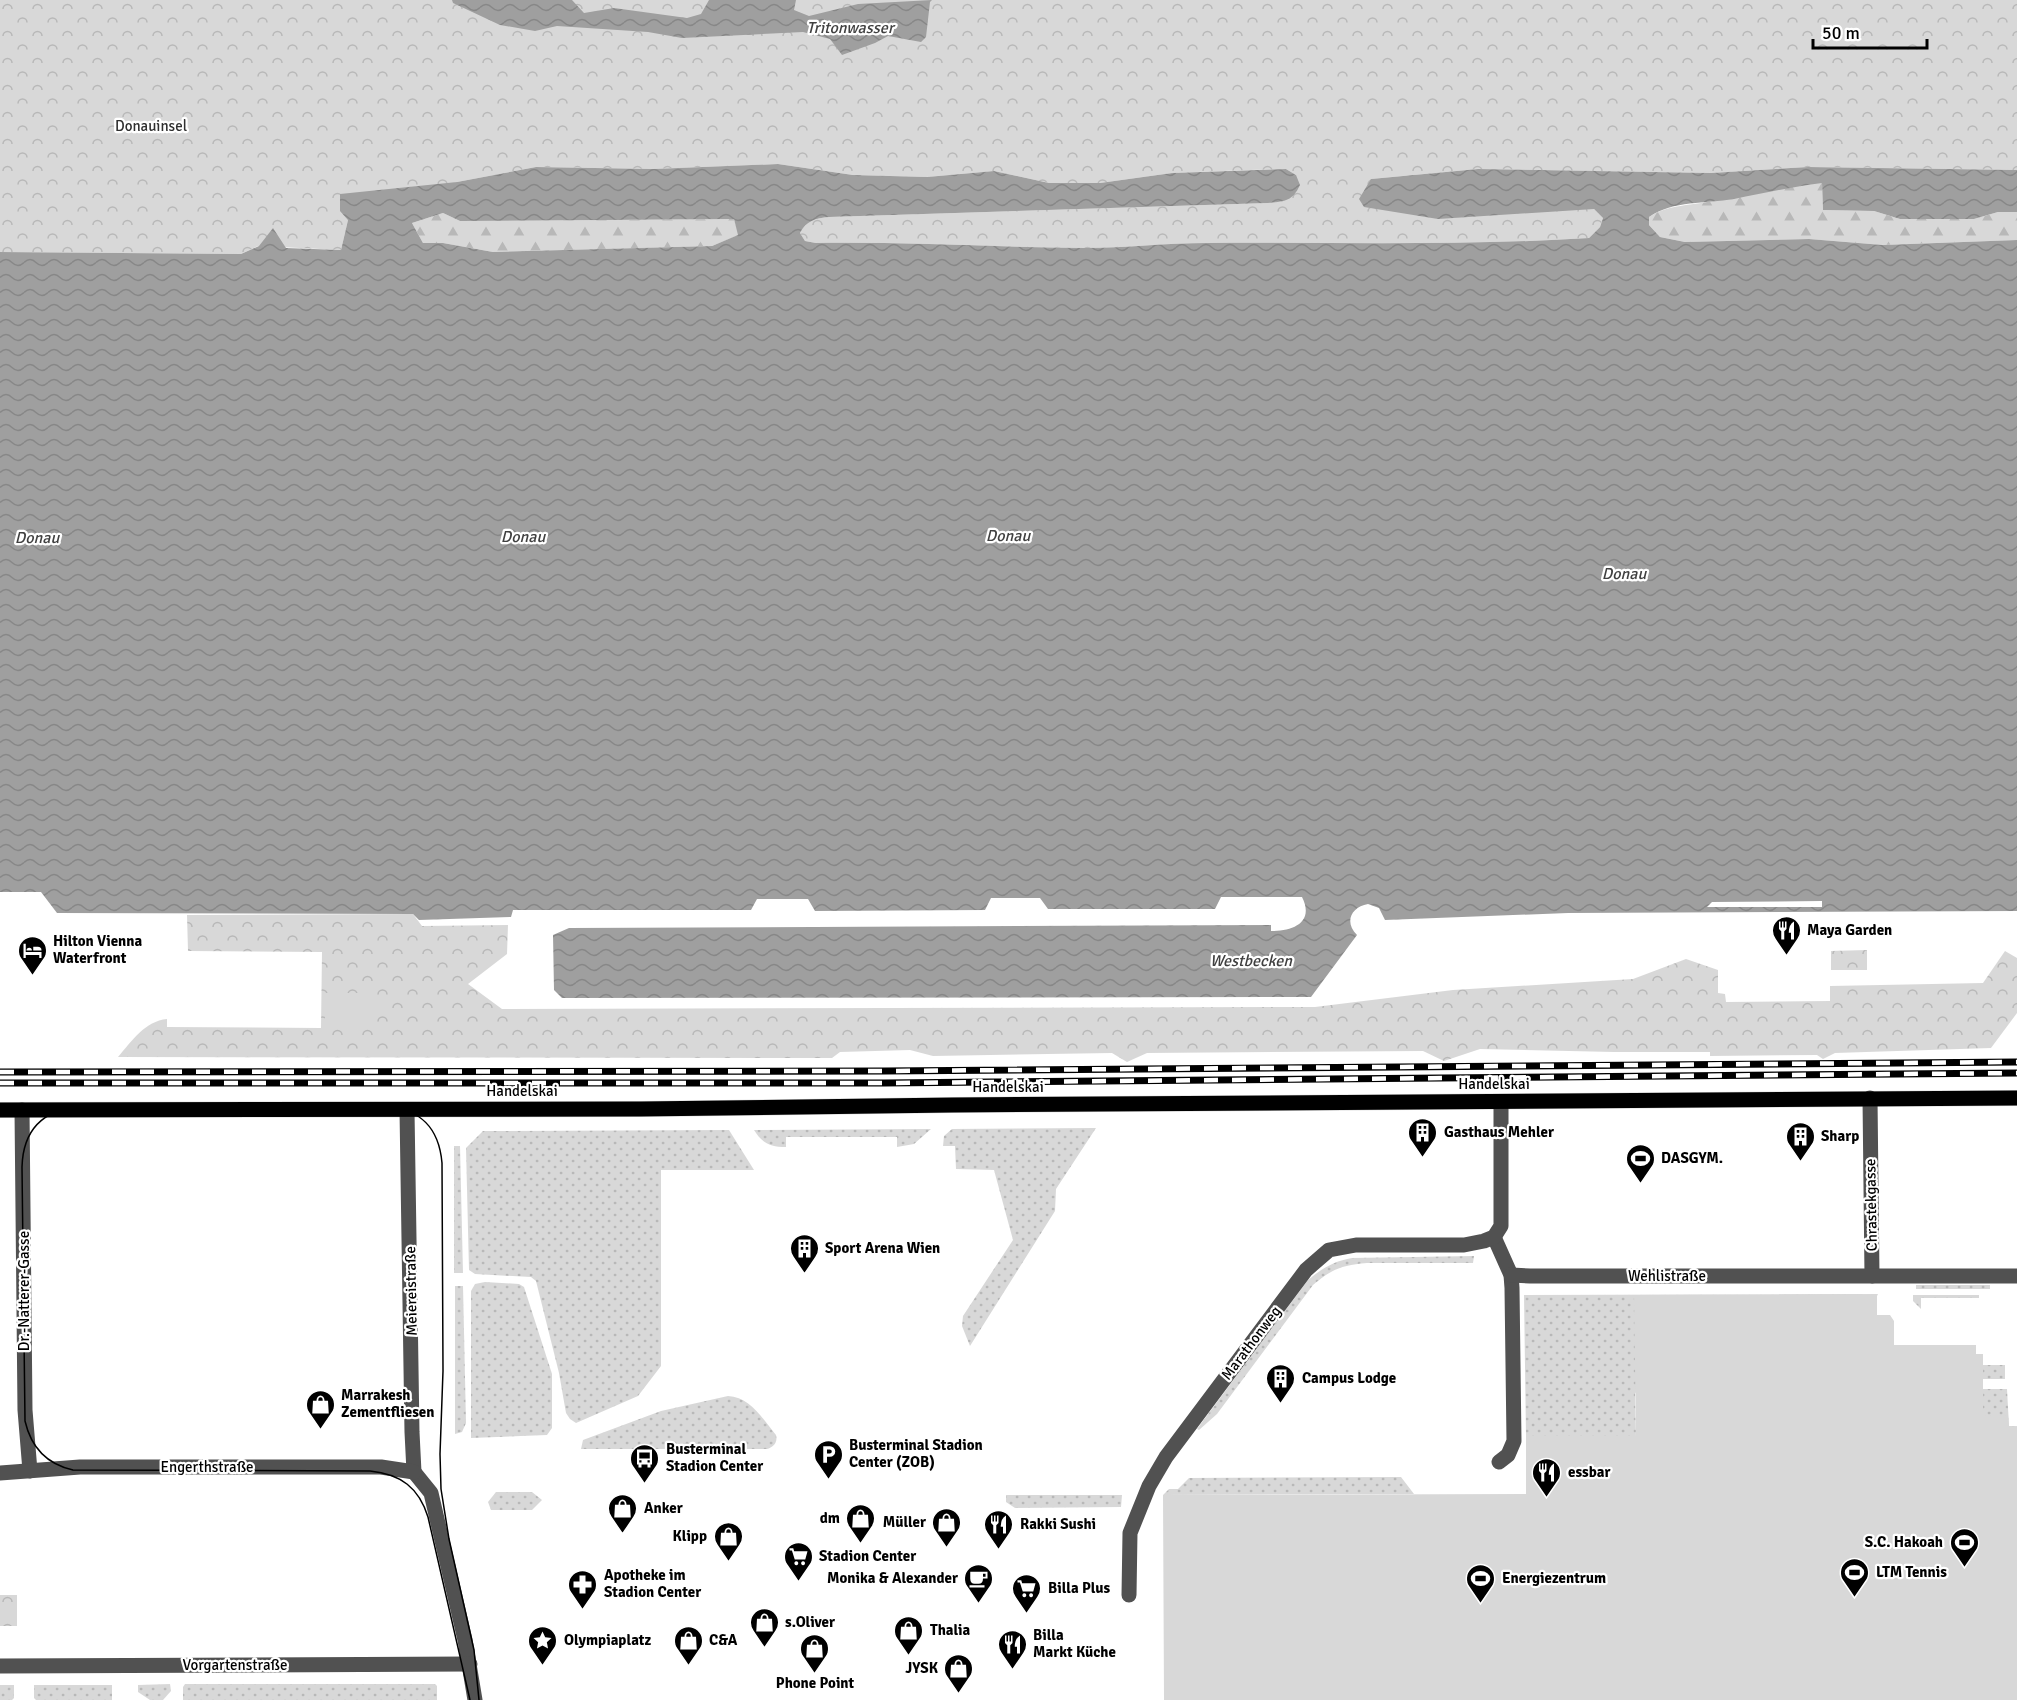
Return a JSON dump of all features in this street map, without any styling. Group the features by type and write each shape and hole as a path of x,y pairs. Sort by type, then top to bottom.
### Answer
{"main road":[{"name":"Handelskai","path":"0,1110 407,1110 2017,1098"}],"street":[{"name":"Chrastekgasse","path":"1870,1098 1872,1276"},
{"path":"1499,1462 1508,1455 1514,1441 1511,1275 1494,1237 1501,1227 1502,1214 1501,1102"},
{"name":"Dr.-Natterer-Gasse","path":"22,1110 25,1410 30,1471"},
{"name":"Meiereistraße","path":"407,1110 414,1472"},
{"name":"Marathonweg","path":"1129,1595 1130,1533 1152,1479 1306,1270 1329,1250 1356,1245 1464,1245 1494,1237"},
{"name":"Wehlistraße","path":"1511,1275 2017,1276"},
{"name":"Engerthstraße","path":"0,1473 80,1467 381,1467 414,1472"},
{"path":"414,1472 431,1493 476,1700"},
{"name":"Vorgartenstraße","path":"0,1666 470,1664"}],"green space":[{"name":"Donauinsel","path":"0,0 2017,0 2017,170 1808,167 1711,173 1478,169 1371,179 1578,209 1594,209 1603,218 1600,227 1589,238 1541,240 1446,243 1192,243 1084,248 816,243 805,241 800,233 812,221 829,217 1268,203 1296,175 1286,169 1250,170 1172,173 1100,183 1049,183 994,171 927,177 853,175 778,164 653,169 536,167 457,182 348,220 341,250 258,246 241,254 0,252"},
{"path":"1822,182 1823,210 1874,211 1900,219 1974,219 1998,212 2017,212 2017,240 1883,245 1809,239 1685,242 1660,237 1649,225 1649,217 1670,208"},
{"path":"443,213 460,221 734,219 739,235 712,246 493,252 443,243 423,243 412,223"},
{"path":"413,914 422,926 508,925 507,954 468,984 502,1009 1315,1007 1453,990 1633,979 1686,959 1718,970 1718,993 1725,994 1726,1002 1830,1001 1830,986 1983,983 2005,951 2017,958 2017,1013 1991,1048 1835,1053 1823,1059 1817,1055 1710,1056 1710,1052 1480,1049 1444,1061 1423,1051 1147,1053 1127,1062 1112,1053 933,1056 910,1050 840,1052 832,1058 118,1057 146,1028 167,1019 167,1027 321,1028 322,952 188,951 187,915"},
{"path":"1867,950 1867,970 1831,970 1831,951"},
{"path":"325,993 377,993 376,1028 325,1028"},
{"path":"1096,1128 1056,1189 1055,1211 970,1346 962,1326 963,1316 1013,1240 994,1170 956,1169 955,1146 943,1146 944,1136 952,1129"},
{"path":"931,1129 914,1144 897,1147 897,1137 786,1137 786,1147 780,1147 767,1143 754,1130"},
{"path":"729,1130 754,1170 661,1170 661,1366 638,1396 576,1423 566,1413 559,1373 536,1281 531,1277 475,1274 469,1270 466,1148 483,1131"},
{"path":"454,1146 460,1146 463,1273 454,1273"},
{"path":"1474,1256 1473,1263 1358,1264 1326,1275 1313,1285 1217,1414 1199,1430 1197,1429 1308,1280 1323,1269 1339,1261 1352,1258"},
{"path":"485,1282 519,1284 524,1287 552,1374 552,1428 547,1435 471,1438 471,1291 475,1284"},
{"path":"1916,1285 1990,1285 1990,1289 1916,1289"},
{"path":"455,1286 463,1286 466,1423 462,1432 455,1434"},
{"path":"1864,1294 1635,1393 1636,1437 1526,1436 1524,1295"},
{"path":"1878,1294 1877,1315 1890,1315 1894,1321 1894,1345 1976,1345 1976,1354 1983,1354 1983,1416 2008,1415 2009,1427 2017,1426 2017,1700 1164,1700 1163,1495 1526,1494 1526,1436 1636,1436 1634,1295"},
{"path":"1913,1295 1979,1295 1979,1298 1921,1298 1921,1309 1913,1301"},
{"path":"1983,1365 2005,1365 2005,1379 1983,1379"},
{"path":"1983,1389 2007,1389 2009,1426 2017,1426 1983,1443"},
{"path":"728,1396 743,1400 761,1416 776,1435 776,1442 773,1446 767,1449 581,1449 583,1440 661,1411"},
{"path":"1401,1477 1414,1494 1163,1495 1169,1489 1178,1489 1189,1478"},
{"path":"496,1492 532,1492 542,1500 532,1510 491,1510 488,1502"},
{"path":"1006,1495 1122,1495 1121,1507 1015,1508 1006,1502"},
{"path":"0,1595 17,1595 17,1626 0,1626"},
{"path":"170,1684 171,1691 163,1700 150,1700 138,1692 138,1685"},
{"path":"185,1684 435,1684 437,1700 183,1700"},
{"path":"0,1685 14,1685 12,1700 0,1700"},
{"path":"34,1685 112,1685 112,1700 36,1700"}],"water":[{"name":"Tritonwasser","path":"452,0 572,0 584,13 614,8 687,18 701,14 709,0 796,0 794,10 809,16 858,4 932,0 926,37 921,42 888,36 842,55 830,39 803,32 682,38 648,32 557,26 535,31 500,25 453,3"},
{"name":"Donau","path":"778,164 853,175 927,177 994,171 1049,183 1100,183 1172,173 1286,169 1296,175 1300,185 1291,198 1279,202 829,217 812,221 800,233 805,241 816,243 1084,248 1192,243 1446,243 1541,240 1589,238 1600,227 1603,218 1594,209 1438,219 1364,207 1359,199 1371,179 1478,169 1711,173 1808,167 2017,170 2017,212 1998,212 1974,219 1900,219 1874,211 1823,210 1822,183 1734,199 1679,205 1649,217 1649,225 1660,237 1685,242 1809,239 1883,245 2017,240 2017,911 1568,913 1385,920 1379,908 1368,904 1357,908 1351,916 1351,925 1357,935 1311,997 562,998 554,990 553,935 569,928 1271,925 1271,931 1287,929 1299,924 1306,913 1302,897 1221,897 1215,909 1048,909 1040,898 991,898 985,910 815,911 808,899 757,899 751,910 513,910 511,917 419,920 413,914 57,913 41,892 0,892 0,252 241,254 259,246 273,228 286,248 341,250 348,220 340,211 340,194 457,182 536,167 653,169","holes":["443,213 460,221 734,219 738,235 712,246 493,252 443,243 423,243 412,223"]}],"pier":[{"path":"1822,901 1822,907 1707,907 1712,902"}],"tram line":[{"path":"470,1700 428,1517 420,1498 400,1479 370,1471 73,1470 55,1463 41,1453 31,1439 25,1421 22,1167 26,1142 31,1132 46,1117 67,1108 80,1106 385,1106 409,1111 426,1122 432,1130 437,1140 442,1163 441,1489 449,1539 474,1650 479,1700"}],"railway":[{"path":"0,1072 884,1071 2017,1062"},
{"path":"0,1083 884,1083 2017,1073"}],"place":[{"name":"Maya Garden","path":"1786,956"},
{"name":"Hilton Vienna Waterfront","path":"32,976"},
{"name":"Gasthaus Mehler","path":"1423,1158"},
{"name":"Sharp","path":"1800,1162"},
{"name":"DASGYM.","path":"1640,1184"},
{"name":"Sport Arena Wien","path":"804,1274"},
{"name":"Campus Lodge","path":"1281,1404"},
{"name":"Marrakesh Zementfliesen","path":"320,1430"},
{"name":"Busterminal Stadion Center (ZOB)","path":"828,1480"},
{"name":"Busterminal Stadion Center","path":"645,1484"},
{"name":"essbar","path":"1547,1498"},
{"name":"Anker","path":"623,1534"},
{"name":"dm","path":"861,1544"},
{"name":"Müller","path":"947,1548"},
{"name":"Rakki Sushi","path":"999,1550"},
{"name":"Klipp","path":"728,1562"},
{"name":"S.C. Hakoah","path":"1964,1568"},
{"name":"Stadion Center","path":"798,1582"},
{"name":"LTM Tennis","path":"1855,1598"},
{"name":"Monika & Alexander","path":"979,1604"},
{"name":"Energiezentrum","path":"1481,1604"},
{"name":"Apotheke im Stadion Center","path":"583,1610"},
{"name":"Billa Plus","path":"1027,1614"},
{"name":"s.Oliver","path":"764,1648"},
{"name":"Thalia","path":"909,1656"},
{"name":"Olympiaplatz","path":"543,1666"},
{"name":"C&A","path":"688,1666"},
{"name":"Billa Markt Küche","path":"1012,1670"},
{"name":"Phone Point","path":"815,1674"},
{"name":"JYSK","path":"959,1694"}],"water label":[{"name":"Westbecken","path":"1251,961"}]}
